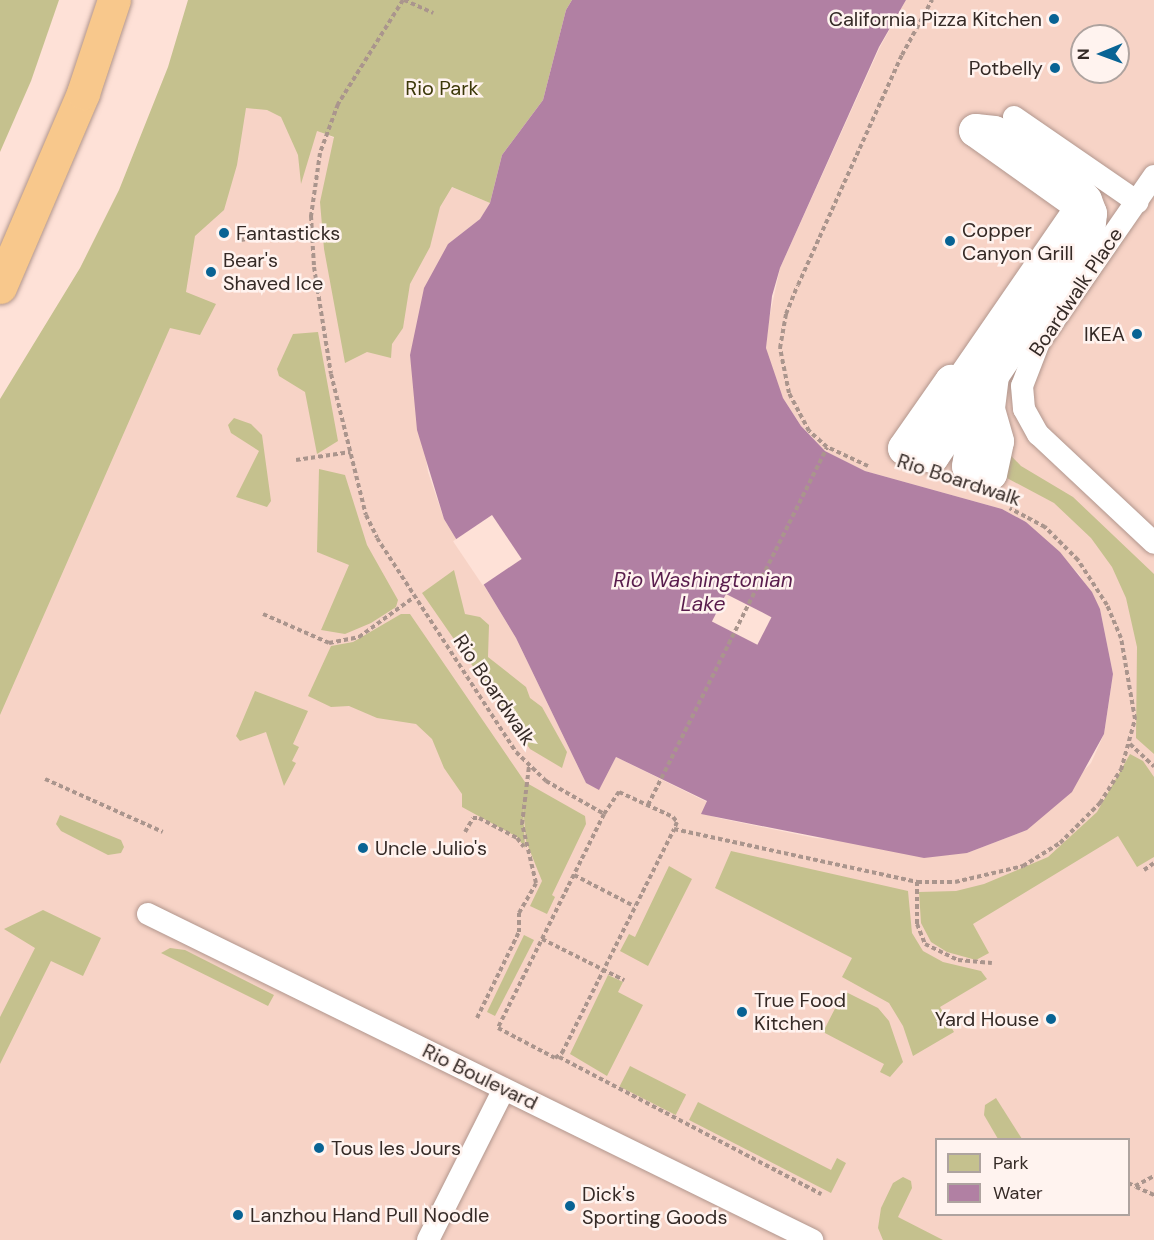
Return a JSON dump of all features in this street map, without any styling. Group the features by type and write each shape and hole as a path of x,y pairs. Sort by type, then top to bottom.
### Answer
{"highway":[{"path":"0,287 83,93 114,0"},
{"path":"0,254 37,205"}],"street":[{"path":"975,130 989,131 1079,193 1089,207 1090,226 992,375 988,409 997,441 990,473 968,466 971,448 965,431 965,407 932,456 904,448 951,381 958,386 1082,206 975,130"}],"lane":[{"path":"1014,117 1137,202"},
{"name":"Boardwalk Place","path":"1154,176 1039,342 1022,386 1024,409 1038,434 1154,543"},
{"name":"Rio Boulevard","path":"148,914 812,1240"},
{"path":"428,1240 504,1089"}],"path":[{"path":"404,0 433,13"},
{"name":"Rio Boardwalk","path":"404,0 338,104 320,153 312,231 331,374 350,452 366,515 414,597 529,766 604,814"},
{"name":"Rio Boardwalk","path":"875,468 826,449 809,430 789,393 780,348 786,314 902,55 932,0"},
{"path":"240,240 312,231"},
{"path":"648,805 826,449"},
{"path":"296,460 350,452"},
{"name":"Rio Boardwalk","path":"674,829 917,882 955,882 1023,866 1060,843 1100,803 1121,770 1135,719 1131,680 1121,638 1107,605 1078,560 1045,527 998,504"},
{"path":"262,614 329,643 359,637 414,597"},
{"path":"1130,744 1154,766"},
{"path":"477,1018 519,932 519,913 536,882 525,848 523,803 529,766"},
{"path":"45,779 163,832"},
{"path":"558,1057 674,829 675,818 616,792 498,1028 821,1194"},
{"path":"465,832 473,818 479,818 517,838 525,848"},
{"path":"1144,870 1154,863"},
{"path":"574,875 635,906"},
{"path":"917,882 916,924 925,944 958,960 993,963"},
{"path":"542,939 624,980"},
{"path":"1135,1186 1154,1176"},
{"path":"1130,1184 1154,1195"}],"shaded area":[{"path":"906,0 1154,0 1154,1240 0,1240 0,512 200,82 490,203 480,219 448,244 410,355 428,472 444,519 516,638 586,783 599,789 616,757 707,802 702,813 815,838 967,853 1027,830 1091,763 1104,734 1113,674 1100,609 1079,574 1026,522 1002,509 865,471 825,451 801,426 783,398 766,348 769,319 780,268 880,47"}],"green space":[{"path":"0,0 59,0 31,81 0,152"},
{"name":"Rio Park","path":"188,0 572,0 566,10 543,100 502,155 490,203 452,187 440,207 430,247 410,284 403,328 392,344 391,358 367,352 345,363 324,249 320,202 334,137 317,131 301,184 298,155 281,117 267,110 246,108 237,165 224,210 195,236 186,292 216,304 200,335 170,328 0,715 0,399 80,268 119,190 168,67"},
{"path":"318,332 338,441 317,454 305,392 279,376 277,369 293,334"},
{"path":"234,418 251,424 262,435 271,501 267,507 236,497 259,451 231,433 228,425"},
{"path":"997,441 1021,466 1073,497 1154,574 1154,754 1136,738 1137,647 1126,598 1112,567 1091,538 1054,503 1005,477"},
{"path":"319,469 345,475 367,545 398,600 396,607 371,623 345,634 321,630 349,565 317,552"},
{"path":"454,570 465,614 480,617 489,625 488,657 526,687 530,698 542,707 567,752 562,768 530,749 422,593"},
{"path":"401,614 410,614 525,782 585,816 586,824 552,895 555,897 547,914 530,906 542,881 526,841 523,806 525,848 517,837 462,807 462,794 444,768 432,739 416,724 377,718 349,706 331,707 308,696 331,646 353,642"},
{"path":"255,691 308,711 293,744 299,747 292,761 296,763 284,786 266,732 240,741 236,736"},
{"path":"1130,754 1143,761 1154,777 1154,857 1137,867 1118,836 973,924 989,953 976,960 947,952 931,942 921,923 919,892 956,891 984,884 1048,857 1097,812"},
{"path":"60,815 121,840 124,847 121,853 108,855 61,831 56,824"},
{"path":"731,851 908,891 912,933 923,951 943,962 981,971 987,979 940,1007 954,1032 913,1056 903,1026 889,1003 842,977 852,958 715,888"},
{"path":"669,866 692,879 648,966 620,951 629,934 635,937"},
{"path":"43,910 101,938 83,976 51,961 0,1064 0,1017 35,948 4,929"},
{"path":"524,935 534,940 495,1016 487,1012"},
{"path":"170,948 185,950 274,995 268,1006 161,953"},
{"path":"608,975 623,982 618,992 643,1005 607,1076 570,1054"},
{"path":"844,991 878,1008 889,1021 903,1062 890,1077 880,1072 884,1064 823,1032"},
{"path":"630,1066 686,1095 676,1115 620,1086"},
{"path":"996,1098 1021,1138 997,1138 984,1115 985,1105"},
{"path":"698,1102 831,1170 837,1158 846,1163 831,1193 689,1120"},
{"path":"903,1177 911,1181 912,1188 898,1217 943,1240 883,1240 878,1228 881,1208 893,1183"}],"water":[{"name":"Rio Washingtonian Lake","path":"572,0 906,0 879,47 780,268 772,296 766,348 783,398 801,426 825,451 865,471 1002,509 1026,522 1060,552 1092,592 1100,609 1113,674 1104,734 1072,792 1027,830 967,853 924,858 701,814 707,801 616,757 599,790 586,783 516,638 444,519 417,430 410,355 424,288 448,244 480,219 490,203 502,155 543,100 566,10"}],"pier":[{"path":"492,515 522,559 483,585 453,541"},
{"path":"726,594 771,617 757,645 712,622"}],"place":[{"name":"California Pizza Kitchen","path":"1054,19"},
{"name":"Potbelly","path":"1055,68"},
{"name":"Fantasticks","path":"224,233"},
{"name":"Copper Canyon Grill","path":"950,241"},
{"name":"Bear's Shaved Ice","path":"211,272"},
{"name":"IKEA","path":"1137,334"},
{"name":"Uncle Julio's","path":"363,848"},
{"name":"True Food Kitchen","path":"742,1012"},
{"name":"Yard House","path":"1051,1019"},
{"name":"Tous les Jours","path":"319,1148"},
{"name":"Dick's Sporting Goods","path":"570,1206"},
{"name":"Lanzhou Hand Pull Noodle","path":"238,1215"}]}
